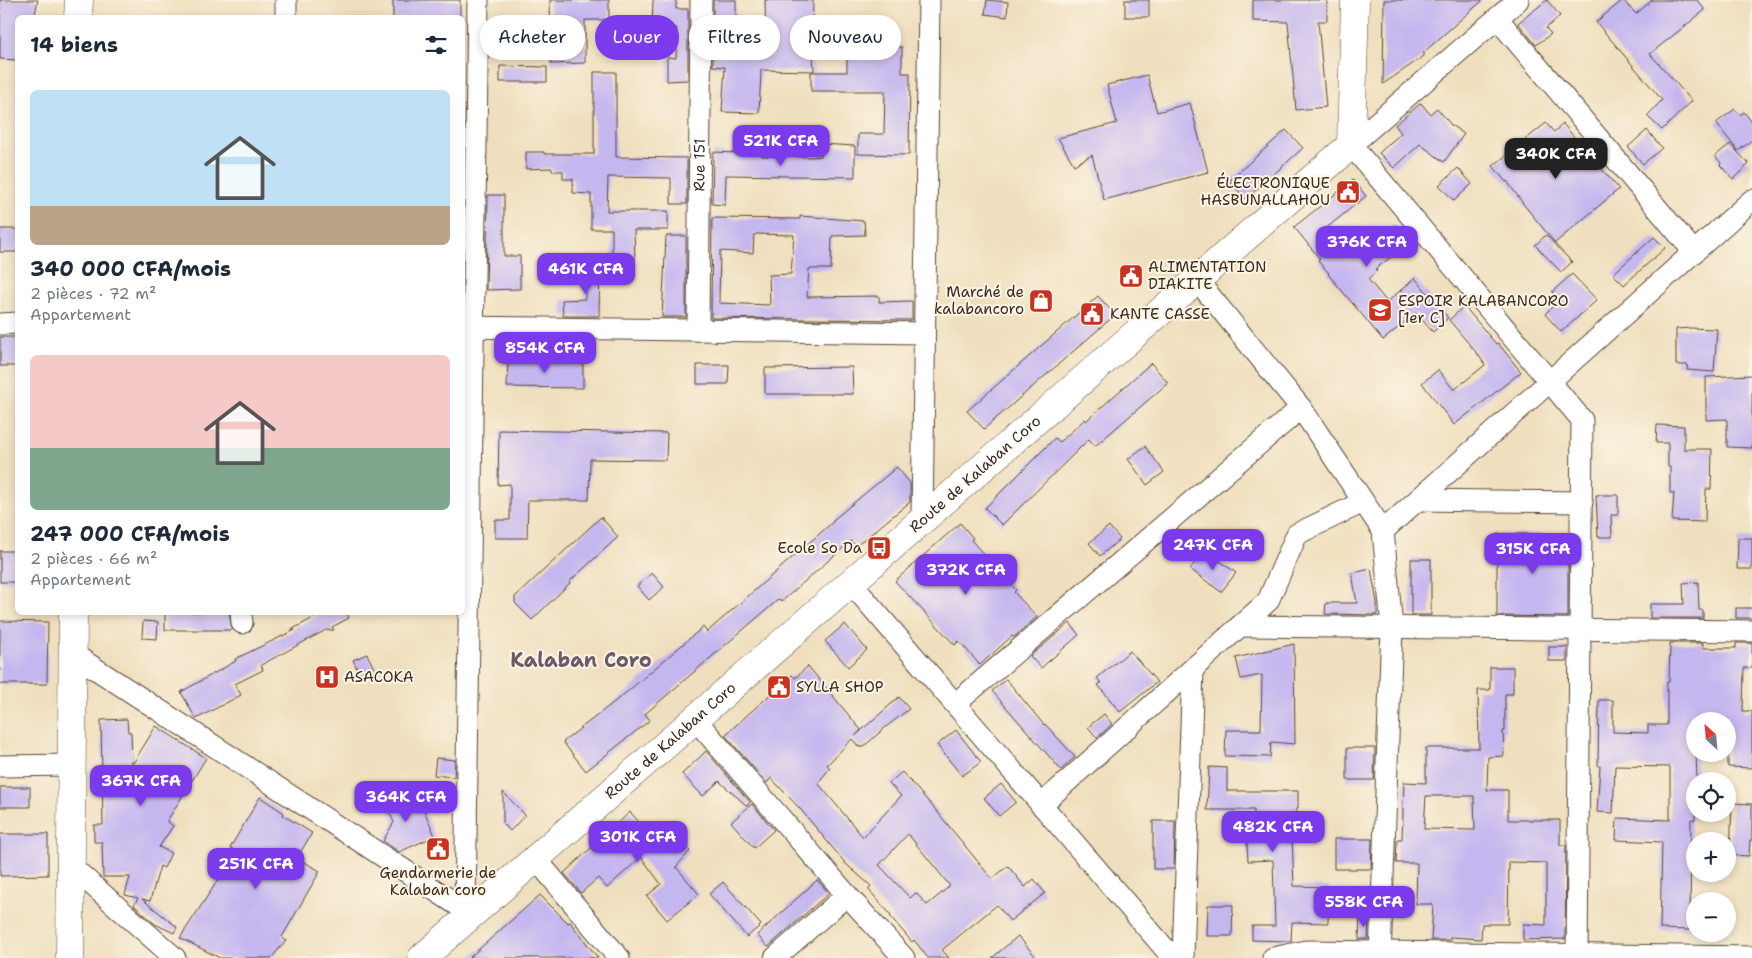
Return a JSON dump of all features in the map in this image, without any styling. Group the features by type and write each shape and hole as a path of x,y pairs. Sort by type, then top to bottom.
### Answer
{"main road":[{"path":"78,15 79,0"},
{"path":"1351,145 1355,0"},
{"name":"Route de Kalaban Coro","path":"422,958 469,912 536,859 1351,145"},
{"path":"70,958 73,615"}],"street":[{"path":"286,0 286,15"},
{"path":"469,912 468,327 478,0"},
{"name":"Rue 151","path":"698,330 701,0"},
{"path":"922,521 929,0"},
{"path":"1518,0 1351,145 1582,420 1577,956"},
{"path":"1497,18 1694,252"},
{"path":"1383,531 1694,252 1747,208"},
{"path":"1197,280 1301,408 1383,531 1392,627 1380,955"},
{"path":"0,324 15,324"},
{"path":"468,327 924,333"},
{"path":"955,704 1301,408"},
{"path":"1418,500 1582,502"},
{"path":"1041,804 1268,601 1297,534 1363,502"},
{"path":"851,583 1173,958"},
{"path":"1240,626 1752,631"},
{"path":"73,654 469,912"},
{"path":"1183,958 1192,669"},
{"path":"696,719 847,895 904,958"},
{"path":"0,766 72,765"},
{"path":"536,859 619,958"},
{"path":"71,866 175,958"},
{"path":"775,958 847,895"},
{"path":"1273,958 1306,951 1380,955 1752,957"}],"building":[{"path":"0,0 38,0 35,15 15,15 15,60 0,59"},
{"path":"393,0 460,0 460,15 393,15"},
{"path":"550,0 609,0 609,15 595,15 595,20 585,20 585,15 550,15"},
{"path":"653,0 676,0 676,9 688,9 688,80 667,81 667,60 679,60 679,15 652,15"},
{"path":"713,0 736,0 736,15 713,15"},
{"path":"765,0 813,0 813,15 790,15 790,60 813,60 814,71 761,70 759,113 722,112 725,67 713,66 713,60 780,60 780,15 765,15"},
{"path":"987,0 1008,2 1007,17 985,14"},
{"path":"1125,0 1149,0 1149,17 1125,17"},
{"path":"1253,0 1327,0 1327,21 1318,21 1326,107 1296,110 1288,22 1253,21"},
{"path":"1384,0 1483,0 1424,52 1424,56 1383,84"},
{"path":"1547,0 1560,16 1546,28 1551,34 1536,45 1518,23"},
{"path":"1623,0 1636,14 1652,0 1697,0 1705,10 1650,54 1692,101 1662,130 1647,116 1662,100 1596,22"},
{"path":"902,47 902,73 910,73 909,155 858,154 858,134 884,134 885,91 811,91 811,72 847,72 847,60 901,60"},
{"path":"551,60 585,60 585,63 551,64"},
{"path":"500,66 547,67 547,82 500,82"},
{"path":"594,72 616,72 616,157 687,158 687,204 671,204 671,178 608,177 607,211 668,211 668,230 634,230 635,260 612,261 612,229 591,229 591,194 573,193 573,179 563,179 563,171 552,171 552,168 526,169 526,152 594,154"},
{"path":"1147,75 1157,112 1190,103 1208,172 1104,200 1092,155 1074,165 1058,138 1117,123 1107,85"},
{"path":"1421,103 1430,114 1437,108 1451,125 1464,134 1444,162 1420,144 1394,168 1379,153 1401,133 1395,125"},
{"path":"1735,109 1740,115 1744,112 1752,122 1752,140 1738,151 1716,123"},
{"path":"1546,123 1554,132 1563,124 1619,189 1555,243 1493,166"},
{"path":"1286,130 1303,148 1246,199 1229,181"},
{"path":"1647,130 1662,148 1643,164 1628,147"},
{"path":"821,144 855,146 855,177 726,175 725,205 712,204 713,152 811,157 821,156"},
{"path":"1730,144 1749,164 1733,179 1720,165 1721,163 1715,156"},
{"path":"1458,168 1472,184 1454,201 1439,185"},
{"path":"1353,180 1366,196 1324,230 1350,256 1359,249 1360,251 1395,225 1409,244 1375,269 1377,271 1368,279 1387,302 1415,278 1448,318 1433,332 1416,313 1383,340 1328,274 1318,261 1320,259 1294,227"},
{"path":"488,195 504,195 504,256 520,256 520,289 486,290"},
{"path":"800,216 864,221 865,235 832,236 831,269 809,269 807,297 879,296 879,302 912,301 912,320 711,318 712,218 800,219","holes":["754,235 794,235 791,274 769,275 770,305 719,303 720,251 753,253"]},
{"path":"0,229 15,229 15,252 0,252"},
{"path":"1546,235 1572,262 1561,272 1535,245"},
{"path":"666,236 686,236 686,317 662,317"},
{"path":"1654,237 1665,248 1624,285 1613,274"},
{"path":"586,260 600,261 599,316 563,316 562,300 585,299"},
{"path":"1572,274 1597,300 1561,332 1545,314 1553,306 1549,302 1556,296 1552,292"},
{"path":"1098,296 1115,315 984,429 967,411"},
{"path":"1464,306 1496,344 1498,343 1521,372 1454,425 1422,383 1438,370 1454,390 1485,365 1449,320"},
{"path":"1676,329 1717,329 1714,372 1687,370 1688,365 1676,365"},
{"path":"0,337 15,337 15,366 0,366"},
{"path":"508,360 583,362 583,388 507,387"},
{"path":"1151,363 1168,383 1095,446 1089,439 1002,525 985,508 1055,438 1060,442"},
{"path":"697,365 729,365 728,384 697,384"},
{"path":"852,367 853,394 765,394 765,368"},
{"path":"1752,375 1752,448 1727,447 1727,419 1706,420 1706,377"},
{"path":"1657,425 1684,426 1684,449 1712,449 1711,489 1706,489 1705,522 1672,521 1674,493 1670,493 1668,443 1656,443"},
{"path":"499,430 667,433 666,460 590,459 589,500 528,500 527,538 495,538 495,520 510,520 510,484 498,485"},
{"path":"1145,446 1164,472 1147,485 1128,459"},
{"path":"897,467 910,483 910,502 856,546 851,541 781,602 779,599 645,714 650,720 586,771 563,742 627,692 703,627 707,632 833,520"},
{"path":"1596,495 1618,495 1618,515 1611,515 1612,537 1598,537"},
{"path":"601,517 618,537 569,582 532,620 515,603 515,597"},
{"path":"960,523 973,538 971,540 1016,590 1014,592 1037,617 1014,637 1012,636 980,665 959,641 955,645 895,581"},
{"path":"1109,526 1120,539 1100,556 1089,543"},
{"path":"1497,534 1568,534 1568,617 1497,616"},
{"path":"1738,538 1752,538 1752,569 1737,569"},
{"path":"1205,550 1236,573 1221,592 1190,569"},
{"path":"0,551 15,551 15,582 0,582"},
{"path":"1411,559 1431,559 1431,615 1411,615"},
{"path":"1371,569 1377,603 1377,615 1325,614 1326,603 1357,603 1352,573"},
{"path":"652,573 664,587 649,600 637,586"},
{"path":"1698,582 1699,610 1703,610 1703,618 1650,618 1650,604 1684,604 1683,583"},
{"path":"1736,608 1752,608 1752,618 1736,618"},
{"path":"165,615 230,615 232,630 165,630"},
{"path":"319,615 348,615 349,618 332,627 334,630 326,630 261,665 263,670 235,684 241,695 196,719 181,692 236,661 235,659 295,630 291,630"},
{"path":"0,621 48,622 47,684 0,684"},
{"path":"143,621 158,622 157,639 142,638"},
{"path":"1070,623 1079,635 1041,668 1030,656"},
{"path":"845,624 867,650 848,667 825,641"},
{"path":"1670,643 1703,643 1703,648 1736,648 1736,643 1752,643 1752,668 1744,668 1743,711 1752,711 1752,768 1728,767 1728,762 1736,762 1736,712 1686,712 1686,762 1696,762 1697,772 1686,772 1686,822 1691,822 1691,832 1686,832 1686,882 1690,882 1690,892 1686,892 1686,930 1660,929 1662,842 1616,840 1617,818 1670,820 1670,767 1615,766 1613,813 1597,812 1600,766 1598,766 1599,700 1613,700 1613,732 1648,733 1648,725 1667,725 1667,682 1669,682"},
{"path":"1294,644 1295,744 1271,742 1270,757 1225,756 1226,730 1261,730 1262,675 1241,679 1236,658"},
{"path":"1549,647 1567,647 1567,661 1549,661"},
{"path":"1130,651 1157,682 1120,712 1098,685 1101,683 1097,678"},
{"path":"367,654 375,670 361,677 353,660"},
{"path":"808,666 861,730 855,736 899,697 909,709 862,748 852,739 827,765 830,768 818,783 863,837 901,796 889,783 902,772 992,879 1008,866 1025,887 1034,879 1045,893 1010,921 997,905 942,950 949,958 928,958 914,940 912,942 868,889 871,886 846,864 802,811 771,778 767,783 725,735 792,675 795,678","holes":["908,834 950,886 927,905 916,893 910,898 879,865"]},
{"path":"1490,667 1513,667 1513,694 1505,694 1504,756 1488,757 1487,790 1508,790 1508,820 1560,820 1560,845 1566,845 1565,939 1523,940 1523,924 1546,925 1546,863 1509,862 1508,924 1482,924 1481,939 1450,937 1450,940 1431,940 1433,904 1416,904 1417,863 1396,863 1397,839 1402,839 1404,782 1426,783 1426,748 1479,748 1478,690 1490,690","holes":["1426,796 1474,796 1475,830 1424,829"]},
{"path":"1006,679 1044,725 1075,757 1061,770 992,691"},
{"path":"1104,714 1112,724 1097,738 1088,727"},
{"path":"127,719 128,732 131,732 132,765 156,726 206,758 167,821 173,826 159,847 171,853 164,868 160,866 150,901 142,899 177,927 174,933 155,924 134,905 138,898 125,895 130,877 103,877 102,842 94,842 94,825 103,825 101,720"},
{"path":"956,730 981,762 962,776 937,745"},
{"path":"1347,748 1375,748 1374,780 1347,780"},
{"path":"706,751 750,802 747,806 719,781 703,796 682,774"},
{"path":"436,758 455,760 454,777 434,775"},
{"path":"1209,767 1227,768 1227,791 1298,791 1298,809 1296,809 1294,838 1292,838 1294,886 1329,887 1328,923 1292,922 1291,941 1252,940 1252,926 1275,926 1273,860 1248,861 1247,843 1252,842 1254,810 1207,810"},
{"path":"1001,784 1016,802 999,816 984,798"},
{"path":"0,787 30,787 30,807 0,807"},
{"path":"402,788 415,812 423,808 435,836 399,852 383,841 394,822 382,798"},
{"path":"503,792 525,815 510,831 503,823"},
{"path":"260,797 284,813 283,815 312,833 297,858 320,871 282,937 286,941 271,958 220,958 180,938 237,851 230,848"},
{"path":"1736,803 1752,804 1752,840 1750,840 1749,856 1736,855 1736,832 1731,832 1731,822 1736,822"},
{"path":"752,804 774,830 754,848 731,822"},
{"path":"630,812 652,836 662,825 690,851 676,867 699,894 667,920 647,896 661,884 641,857 607,888 598,878 581,893 564,873"},
{"path":"1153,821 1175,821 1174,869 1153,869"},
{"path":"0,834 48,834 48,875 0,876"},
{"path":"1334,839 1372,839 1371,869 1334,869"},
{"path":"817,880 829,893 768,947 757,935"},
{"path":"723,882 761,925 747,937 709,894"},
{"path":"540,895 568,923 570,922 598,958 469,958"},
{"path":"1208,905 1233,905 1232,936 1207,936"},
{"path":"1360,916 1369,917 1368,939 1359,939"},
{"path":"1018,936 1037,958 992,958"}],"place":[{"name":"ÉLECTRONIQUE HASBUNALLAHOU","path":"1348,192"},
{"name":"ALIMENTATION DIAKITE","path":"1131,276"},
{"name":"Marché de kalabancoro","path":"1041,301"},
{"name":"ESPOIR KALABANCORO [1er C]","path":"1380,310"},
{"name":"KANTE CASSE","path":"1092,314"},
{"name":"Ecole So Da","path":"879,548"},
{"name":"ASACOKA","path":"327,677"},
{"name":"SYLLA SHOP","path":"779,687"},
{"name":"Gendarmerie de Kalaban coro","path":"438,849"}],"district":[{"name":"Kalaban Coro","path":"581,660"}]}
